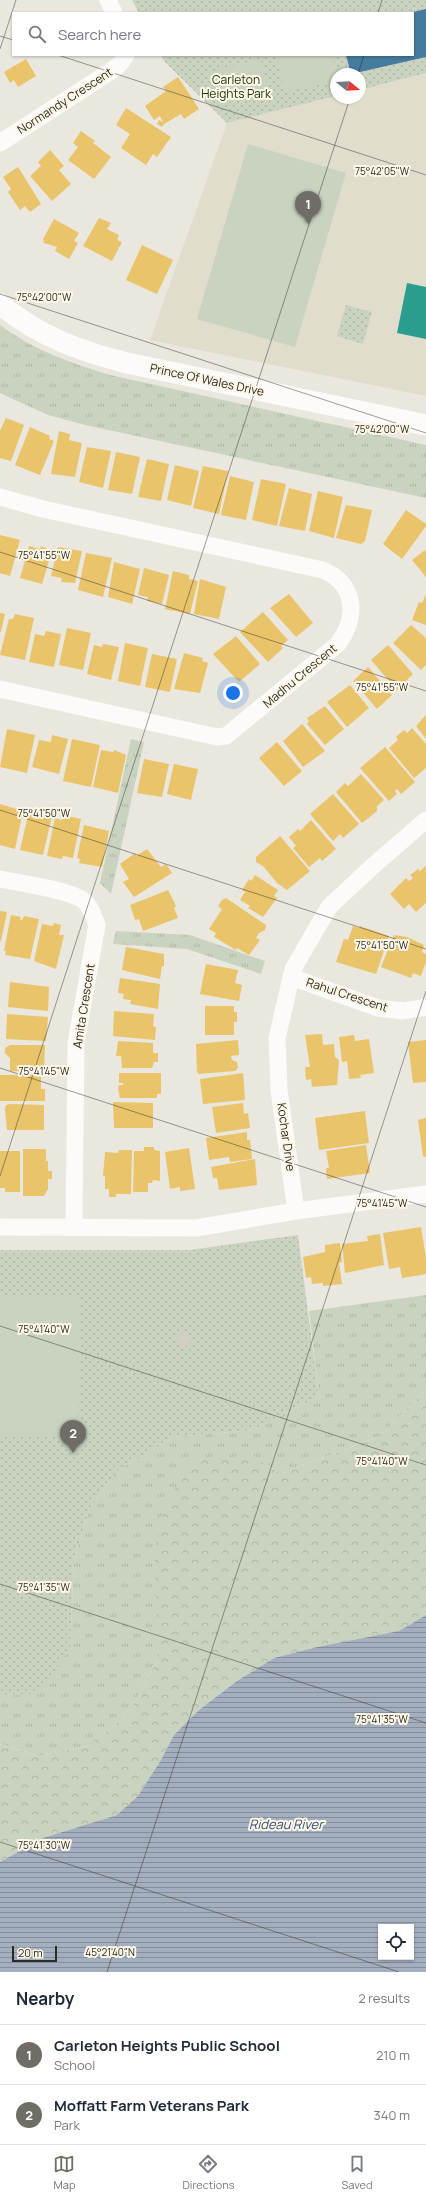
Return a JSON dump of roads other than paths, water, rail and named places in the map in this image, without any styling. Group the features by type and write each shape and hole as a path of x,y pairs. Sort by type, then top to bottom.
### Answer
{"main road":[{"name":"Prince Of Wales Drive","path":"0,304 20,320 50,338 89,353 127,363 426,425"}],"street":[{"path":"108,0 114,12"},
{"name":"Normandy Crescent","path":"0,143 111,71 120,64 125,56"},
{"name":"Madhu Crescent","path":"0,497 43,509 322,570 336,576 346,587 352,604 346,633 338,644 226,736 217,737 0,689"},
{"name":"Kochar Drive","path":"296,1211 279,1090 277,1038 293,969 329,907 374,865 426,820"},
{"name":"Amita Crescent","path":"0,879 71,895 84,901 92,910 98,925 76,1043 74,1227"},
{"name":"Rahul Crescent","path":"291,977 378,1008 403,1011 426,1007"},
{"path":"0,1227 196,1228 296,1211 426,1194"}],"water":[{"name":"Rideau River","path":"426,1615 426,1972 0,1972 0,1862 43,1838 117,1815 138,1796 161,1760 174,1735 199,1710 237,1681 274,1658 317,1647 399,1631"}],"place":[{"name":"Carleton Heights Public School","path":"308,224"},
{"name":"Moffatt Farm Veterans Park","path":"73,1453"}],"park label":[{"name":"Carleton Heights Park","path":"236,87"}]}
